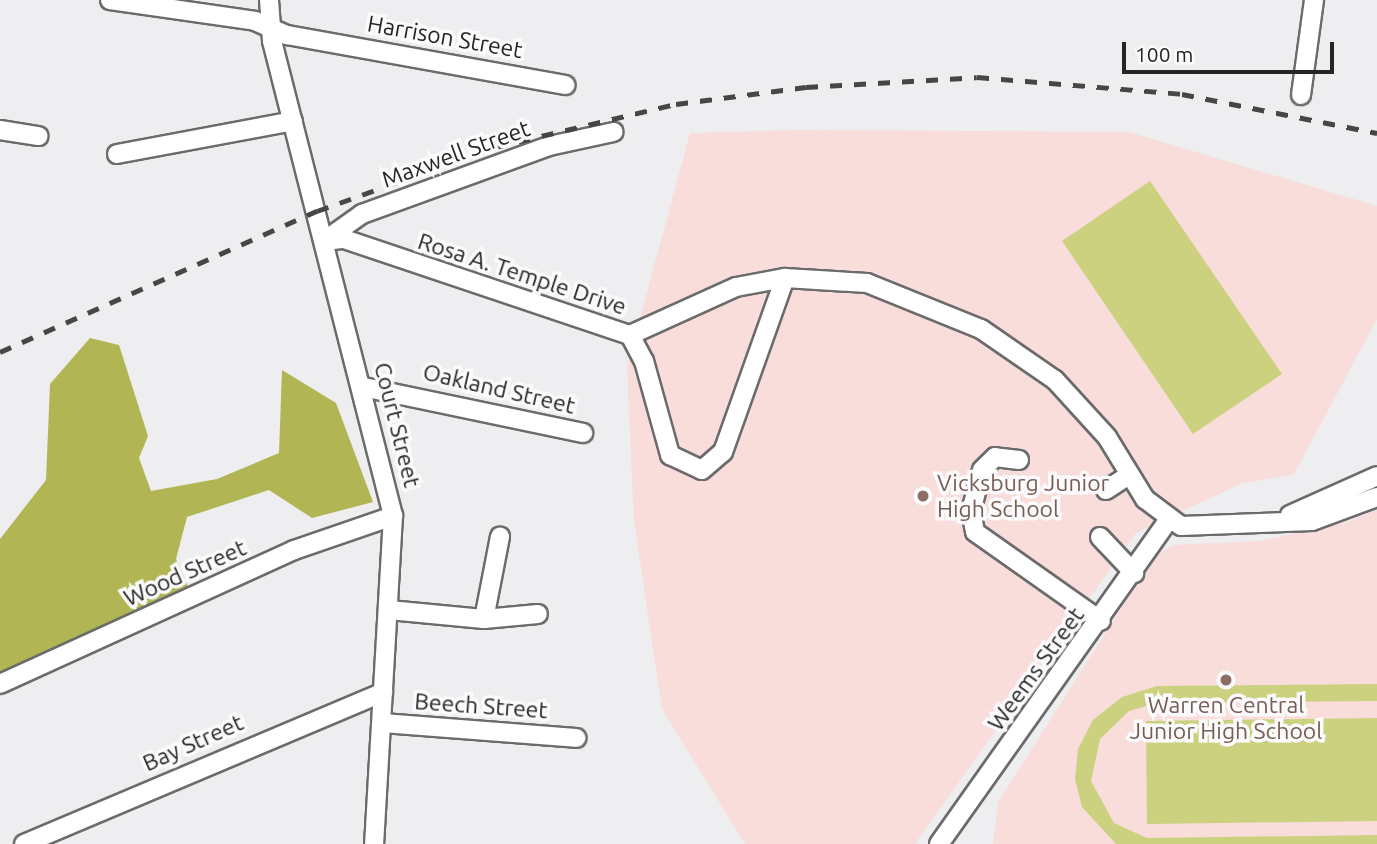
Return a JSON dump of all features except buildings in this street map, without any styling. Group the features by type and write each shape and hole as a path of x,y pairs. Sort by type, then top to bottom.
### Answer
{"street":[{"name":"Harrison Street","path":"110,0 270,27 566,85"},
{"name":"Court Street","path":"270,0 270,27 363,387 393,516 374,844"},
{"path":"1301,95 1314,0"},
{"path":"117,153 293,121"},
{"path":"0,130 39,136"},
{"name":"Maxwell Street","path":"324,241 362,214 549,146 612,132"},
{"name":"Rosa A. Temple Drive","path":"324,241 344,239 629,335 699,299 785,278 867,283 981,329 1080,405 1129,475 1168,520"},
{"path":"629,335 644,361 670,455 702,470 723,452 785,278"},
{"name":"Oakland Street","path":"363,387 583,433"},
{"path":"1019,460 995,457 982,470 971,511 975,532 1101,621"},
{"path":"1106,490 1129,475"},
{"path":"1273,521 1340,498 1377,476"},
{"path":"1168,520 1193,529 1273,521 1312,521 1377,497"},
{"name":"Wood Street","path":"0,684 294,550 393,516"},
{"name":"Weems Street","path":"939,844 1101,621 1168,520"},
{"path":"484,619 500,537"},
{"path":"1100,537 1134,573"},
{"path":"389,610 484,619 538,614"},
{"name":"Bay Street","path":"24,844 383,692"},
{"name":"Beech Street","path":"382,723 576,738"}],"shaded area":[{"name":"Vicksburg Junior High School","path":"795,130 1129,132 1377,206 1377,319 1294,474 1240,484 1136,533 915,844 745,844 662,709 634,521 627,366 690,133"},
{"name":"Warren Central Junior High School","path":"1377,509 1377,844 993,844 998,802 1153,558 1173,545 1259,541 1348,522"}],"green space":[{"path":"1150,181 1282,374 1193,434 1062,241"},
{"path":"90,338 119,345 148,436 139,458 151,491 217,479 279,453 282,370 336,403 373,502 312,518 269,490 187,517 176,559 191,593 0,675 0,539 46,480 50,384"},
{"path":"1377,684 1377,701 1157,703 1129,711 1100,739 1091,781 1114,823 1147,838 1377,835 1377,844 1116,844 1082,807 1075,779 1078,749 1093,720 1122,697 1157,686"},
{"path":"1377,718 1377,821 1147,824 1146,721"}],"railway":[{"path":"0,352 317,211 495,147 676,104 806,87 977,77 1182,94 1377,133"}],"place":[{"name":"Vicksburg Junior High School","path":"923,496"},
{"name":"Warren Central Junior High School","path":"1226,680"}]}
